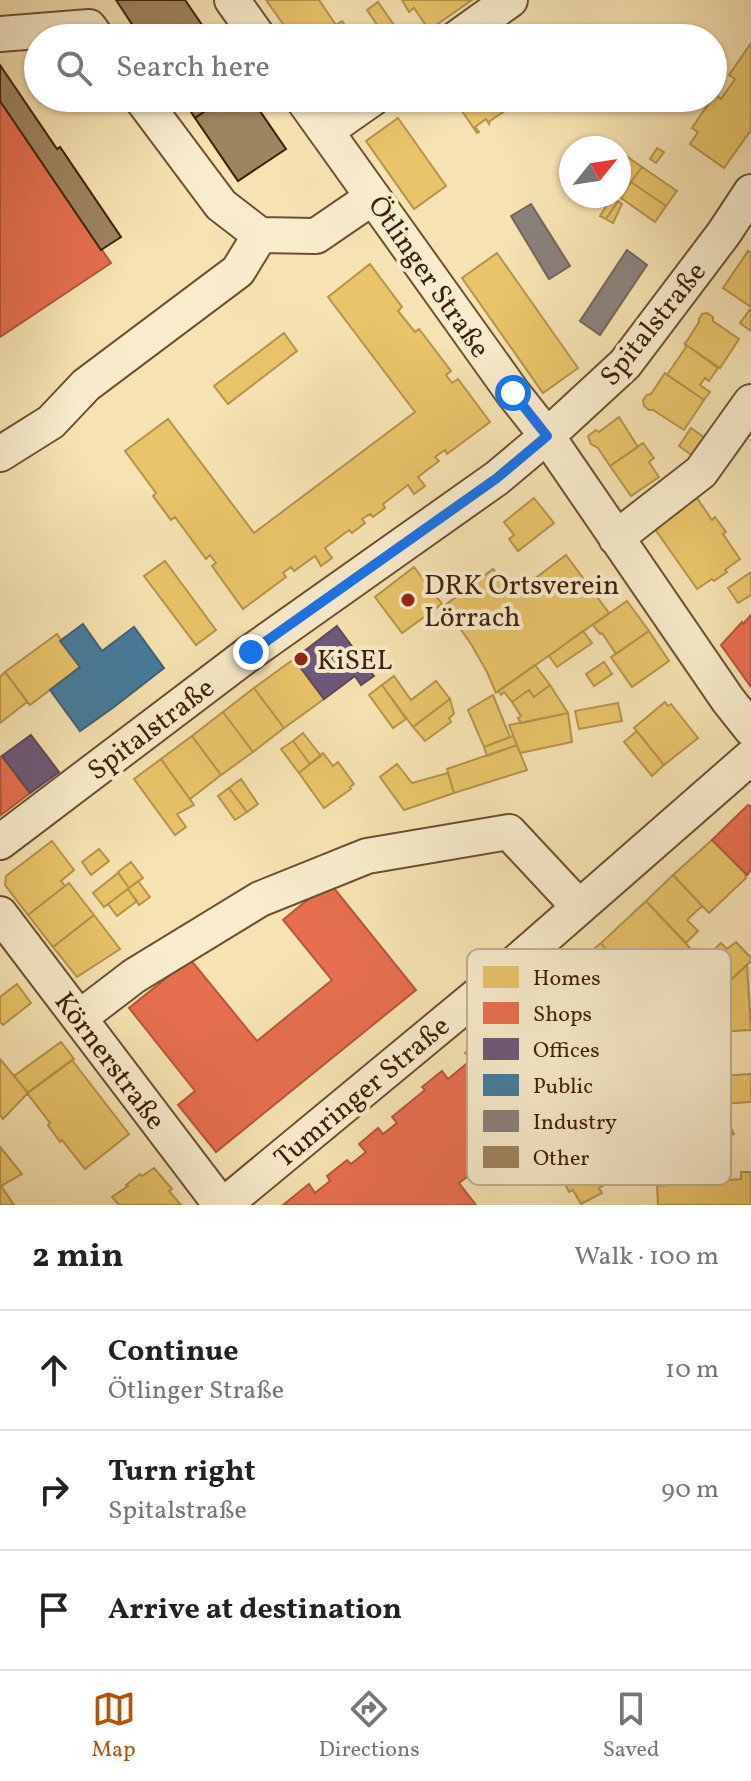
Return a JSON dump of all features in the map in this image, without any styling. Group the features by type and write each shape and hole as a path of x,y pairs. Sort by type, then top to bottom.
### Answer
{"street":[{"path":"232,0 249,24"},
{"path":"477,24 510,0"},
{"path":"0,34 24,32"},
{"path":"151,112 221,205 260,235 316,236 373,197"},
{"name":"Ötlinger Straße","path":"312,112 547,436 751,729"},
{"path":"326,131 353,112"},
{"name":"Spitalstraße","path":"0,842 251,652 497,478 547,436 625,364 724,233 751,192"},
{"path":"0,454 51,422 86,385 238,271 260,235"},
{"path":"616,538 701,472 751,402"},
{"name":"Tumringer Straße","path":"531,949 751,757"},
{"path":"79,1018 134,976 260,899 367,856 509,832 579,907"},
{"name":"Körnerstraße","path":"0,914 223,1205"},
{"name":"Tumringer Straße","path":"223,1205 467,1004"}],"building: Homes":[{"path":"266,0 319,0 335,24 283,24"},
{"path":"402,0 472,0 438,24 425,24 414,8 409,12"},
{"path":"378,2 393,24 376,24 367,10"},
{"path":"751,43 751,130 724,168 690,144 698,132 692,128 703,112 727,112 727,90 735,79 729,75"},
{"path":"463,112 503,112 489,124 486,119 475,127 477,133"},
{"path":"398,118 446,186 414,209 366,141"},
{"path":"657,148 664,152 656,163 650,159"},
{"path":"631,159 642,167 631,182"},
{"path":"642,167 677,191 666,206 631,182"},
{"path":"631,182 666,206 655,222 631,205"},
{"path":"605,208 613,208 606,219 600,216"},
{"path":"613,208 620,208 613,223 606,219"},
{"path":"748,251 751,253 751,307 723,288"},
{"path":"497,253 578,368 543,393 462,278"},
{"path":"370,264 402,307 398,311 415,332 419,329 451,371 446,375 452,383 458,379 490,422 447,454 445,450 435,457 439,461 418,477 425,486 414,494 408,485 383,504 385,508 373,517 370,514 362,519 365,523 352,533 349,530 325,548 332,558 321,566 315,556 294,571 291,567 283,573 286,577 243,609 212,566 216,563 210,555 206,559 175,517 171,520 153,496 156,493 125,451 168,419 254,533 415,412 328,297"},
{"path":"751,308 751,331 740,323"},
{"path":"707,313 713,321 739,339 720,368 685,344 702,314"},
{"path":"284,333 297,351 228,404 214,386"},
{"path":"685,344 718,368 709,381 705,378 700,385 710,392 704,400 667,375"},
{"path":"665,373 704,400 684,430 644,406 643,400 651,394"},
{"path":"619,417 638,447 610,466 588,436"},
{"path":"691,428 712,443 700,461 679,446"},
{"path":"643,443 654,458 649,462 659,477 631,496 610,466"},
{"path":"695,495 712,520 715,517 726,532 723,534 740,559 725,570 727,572 697,589 652,525"},
{"path":"534,498 554,523 518,551 509,539 514,535 504,522"},
{"path":"566,555 609,613 496,693 471,644 444,606 493,569 513,595"},
{"path":"165,561 216,630 196,645 144,576"},
{"name":"DRK Ortsverein Lörrach","path":"414,567 442,604 402,633 375,597"},
{"path":"751,572 751,595 738,603 728,588"},
{"path":"627,601 649,631 616,654 593,625"},
{"path":"583,631 592,643 557,667 549,656"},
{"path":"649,631 669,661 632,687 611,657"},
{"path":"57,634 80,667 30,705 5,672"},
{"path":"294,659 324,699 284,728 254,688"},
{"path":"604,662 612,674 594,686 586,674"},
{"path":"535,665 550,685 534,697 529,690 512,702 504,692 501,695 498,691"},
{"path":"5,672 27,702 0,723 0,677"},
{"path":"394,676 411,700 436,681 450,699 413,727 382,685"},
{"path":"382,685 406,719 393,728 369,695"},
{"path":"550,685 568,713 521,723 518,718 521,716 512,702 529,690 534,697"},
{"path":"254,688 284,728 253,752 223,712"},
{"path":"493,695 510,737 484,747 468,710"},
{"path":"450,699 454,714 449,718 451,722 425,741 413,727"},
{"path":"665,702 668,706 671,704 698,738 664,765 634,728"},
{"path":"618,703 622,721 579,729 575,711"},
{"path":"223,712 253,752 221,775 192,736"},
{"path":"568,713 572,742 520,753 509,725"},
{"path":"637,731 664,765 652,776 624,742"},
{"path":"303,733 321,756 310,764 293,741"},
{"path":"192,736 221,775 190,799 161,759"},
{"path":"513,736 517,745 487,756 484,747"},
{"path":"293,741 310,764 299,773 281,749"},
{"path":"517,745 527,770 454,793 447,769"},
{"path":"323,753 333,766 338,762 354,784 324,808 299,773"},
{"path":"161,759 194,805 177,814 186,827 175,835 134,779"},
{"path":"397,764 412,783 448,773 454,793 404,810 380,777"},
{"path":"241,779 258,804 247,812 229,788"},
{"path":"229,788 247,812 235,820 218,796"},
{"path":"712,840 747,875 709,913 673,875"},
{"path":"52,841 74,870 61,881 65,886 28,915 5,885 6,876"},
{"path":"99,849 109,861 91,875 82,862"},
{"path":"131,862 143,878 129,888 118,872"},
{"path":"118,873 129,888 104,907 93,893"},
{"path":"673,875 702,906 687,920 698,931 686,943 646,901"},
{"path":"138,881 150,897 139,905 128,889"},
{"path":"69,883 94,915 53,947 28,915"},
{"path":"128,889 137,901 117,916 108,904"},
{"path":"646,901 690,948 606,949 601,943"},
{"path":"94,915 120,949 77,977 53,947"},
{"path":"736,942 751,958 731,979 731,949 727,949"},
{"path":"747,965 751,1030 731,1031 731,980"},
{"path":"17,984 31,1003 3,1025 0,1022 0,997"},
{"path":"61,1042 74,1059 28,1093 14,1076"},
{"path":"0,1059 28,1093 3,1119 0,1115"},
{"path":"72,1060 129,1134 85,1169 62,1140 60,1142 27,1093"},
{"path":"751,1074 751,1102 731,1103 731,1075"},
{"path":"0,1147 22,1174 1,1186 0,1185"},
{"path":"154,1168 181,1205 119,1205 112,1197 140,1174 142,1176"},
{"path":"741,1172 751,1172 751,1205 658,1205 657,1186 731,1185 731,1180 741,1179"},
{"path":"566,1185 604,1185 599,1188 602,1193 581,1204 573,1190 569,1192"},
{"path":"1,1186 14,1205 0,1205"}],"building: Shops":[{"path":"0,101 111,263 0,337"},
{"path":"751,615 751,687 721,645"},
{"path":"2,756 30,793 1,815 0,758"},
{"path":"748,805 751,806 751,870 747,875 712,840"},
{"path":"329,882 416,990 216,1152 178,1105 195,1091 129,1008 190,959 257,1041 332,980 283,920"},
{"path":"467,1063 467,1177 459,1183 476,1205 283,1205 309,1184 315,1193 330,1181 327,1176 347,1160 351,1164 366,1152 359,1144 378,1128 383,1134 397,1123 392,1117 425,1090 422,1087 442,1071 448,1079"}],"building: Offices":[{"path":"337,626 374,676 361,685 355,676 324,699 294,659"},
{"path":"31,735 59,772 30,793 2,756"}],"building: Public":[{"path":"83,624 102,651 134,627 164,668 80,731 50,690 80,667 60,641"}],"building: Industry":[{"path":"531,204 570,266 549,279 511,216"},
{"path":"627,250 647,265 600,335 580,321"}],"building: Other":[{"path":"116,0 185,0 201,24 132,24"},
{"path":"0,65 24,100 24,112 32,112 57,149 60,147 121,237 101,250 0,101"},
{"path":"204,112 261,112 286,149 238,181 195,118"}],"place":[{"name":"DRK Ortsverein Lörrach","path":"408,600"},
{"name":"KiSEL","path":"301,659"}],"route":[{"path":"251,652 497,478 547,436 513,393"}]}
